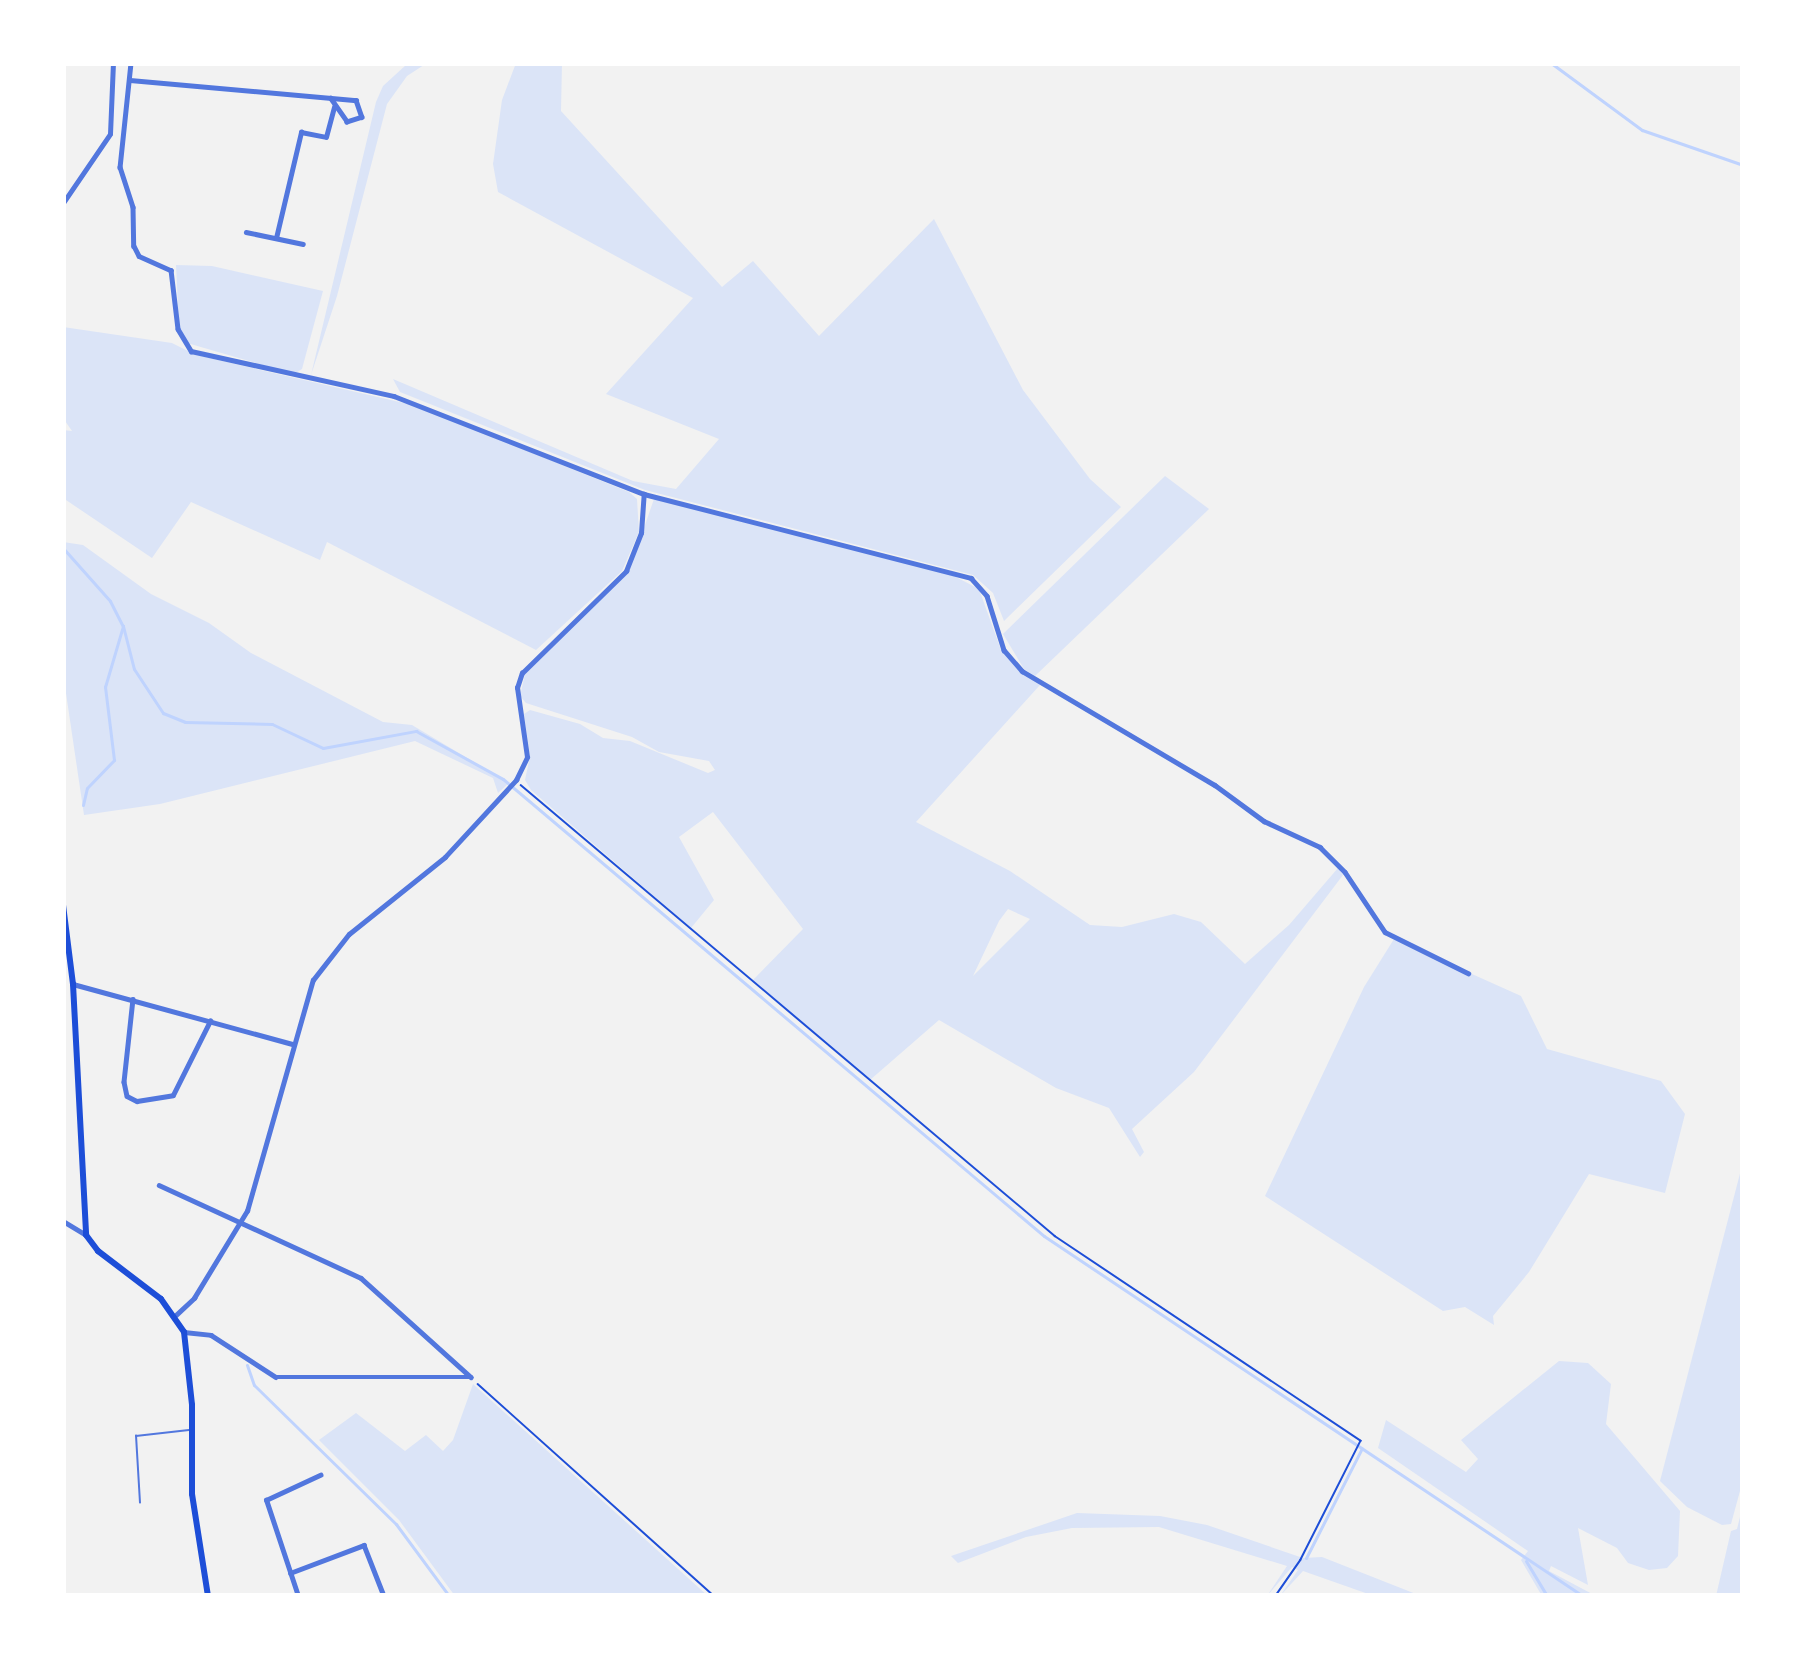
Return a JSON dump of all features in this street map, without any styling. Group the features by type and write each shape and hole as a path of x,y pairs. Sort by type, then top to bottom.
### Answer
{"main road":[{"path":"63,905 73,984 86,1235 98,1251 176,1315 184,1332 192,1494 208,1596"}],"street":[{"path":"63,203 101,153 114,117 113,63"},
{"path":"131,63 125,87 122,155 134,246 140,256 172,270 179,334 191,351 407,400 644,494 971,578 987,596 1004,650 1022,671 1215,784 1264,821 1320,848 1345,872 1384,932 1468,973"},
{"path":"130,80 356,100 364,111 347,122 330,98"},
{"path":"276,238 301,132 326,137 334,107"},
{"path":"101,153 122,155"},
{"path":"246,232 303,244"},
{"path":"176,1315 194,1298 242,1221 293,1043 321,968 350,934 446,857 512,784 526,757 517,688 522,673 626,571 641,532 644,494"},
{"path":"73,984 293,1043"},
{"path":"133,999 124,1082 127,1096 137,1101 173,1095 210,1021"},
{"path":"159,1185 361,1278 471,1377"},
{"path":"63,1221 86,1235"},
{"path":"184,1332 211,1335 276,1377 471,1377"},
{"path":"298,1596 266,1500 320,1475"},
{"path":"290,1574 364,1545 384,1596"}],"lane":[{"path":"140,1503 136,1436 191,1430"}],"path":[{"path":"512,784 1055,1236 1361,1441 1301,1560 1276,1596"},
{"path":"471,1377 714,1596"}],"shaded area":[{"path":"427,63 407,76 387,104 337,296 311,375 376,102 383,86 406,65"},
{"path":"516,63 562,63 561,111 722,287 753,261 819,336 934,219 1023,390 1090,479 1121,507 1004,621 993,593 973,575 645,490 400,392 393,379 633,481 676,489 719,439 606,394 693,298 498,192 493,164 502,100"},
{"path":"176,265 212,266 323,291 302,369 294,374 187,343 179,328"},
{"path":"63,327 172,343 196,355 417,406 629,492 637,499 639,532 622,571 536,650 327,542 320,560 191,502 152,558 63,498 63,430 72,431 63,418"},
{"path":"1165,476 1209,509 1035,676 1024,669 1003,634"},
{"path":"654,499 954,576 979,589 1001,650 1040,685 916,822 1010,871 1090,925 1122,927 1174,914 1201,922 1245,964 1289,925 1338,868 1343,875 1194,1072 1132,1129 1144,1152 1140,1157 1109,1108 1056,1088 939,1020 870,1080 753,980 803,929 713,812 679,837 714,900 691,928 531,790 525,780 530,756 524,714 530,710 580,724 603,738 630,741 708,773 715,770 709,761 659,752 632,737 526,703 520,696 525,674 541,654 629,571","holes":["1008,909 1030,919 973,976"]},
{"path":"63,542 83,545 151,594 209,623 251,653 383,722 412,725 509,783 498,793 493,778 415,741 160,804 84,815 63,673"},
{"path":"1394,939 1521,996 1547,1049 1661,1081 1685,1114 1665,1193 1589,1174 1529,1272 1493,1316 1494,1325 1465,1307 1443,1311 1265,1196 1364,987"},
{"path":"1743,1162 1743,1480 1731,1524 1722,1525 1687,1507 1660,1481"},
{"path":"1559,1361 1588,1363 1611,1384 1606,1424 1680,1511 1678,1556 1667,1568 1649,1570 1628,1563 1617,1548 1578,1528 1588,1585 1551,1566 1549,1571 1596,1596 1542,1596 1521,1560 1528,1551 1378,1448 1386,1420 1466,1472 1478,1459 1461,1440"},
{"path":"473,1384 708,1596 455,1596 399,1520 319,1440 356,1413 405,1451 426,1435 443,1451 453,1440"},
{"path":"1743,1505 1743,1596 1716,1596 1731,1531 1737,1529"},
{"path":"1077,1513 1160,1516 1207,1525 1303,1558 1322,1557 1421,1596 1374,1596 1303,1571 1280,1596 1298,1570 1292,1567 1267,1596 1287,1566 1159,1527 1072,1528 1026,1537 958,1563 951,1556"}],"waterway":[{"path":"1551,63 1642,130 1743,165"},
{"path":"63,548 110,601 123,626 134,669 163,713 185,722 272,724 323,748 416,731 503,779 1044,1236 1583,1596"},
{"path":"83,805 87,788 114,760 105,687 123,626"},
{"path":"247,1365 254,1385 396,1524 449,1596"},
{"path":"1306,1558 1362,1448"},
{"path":"1526,1561 1547,1596"}]}
